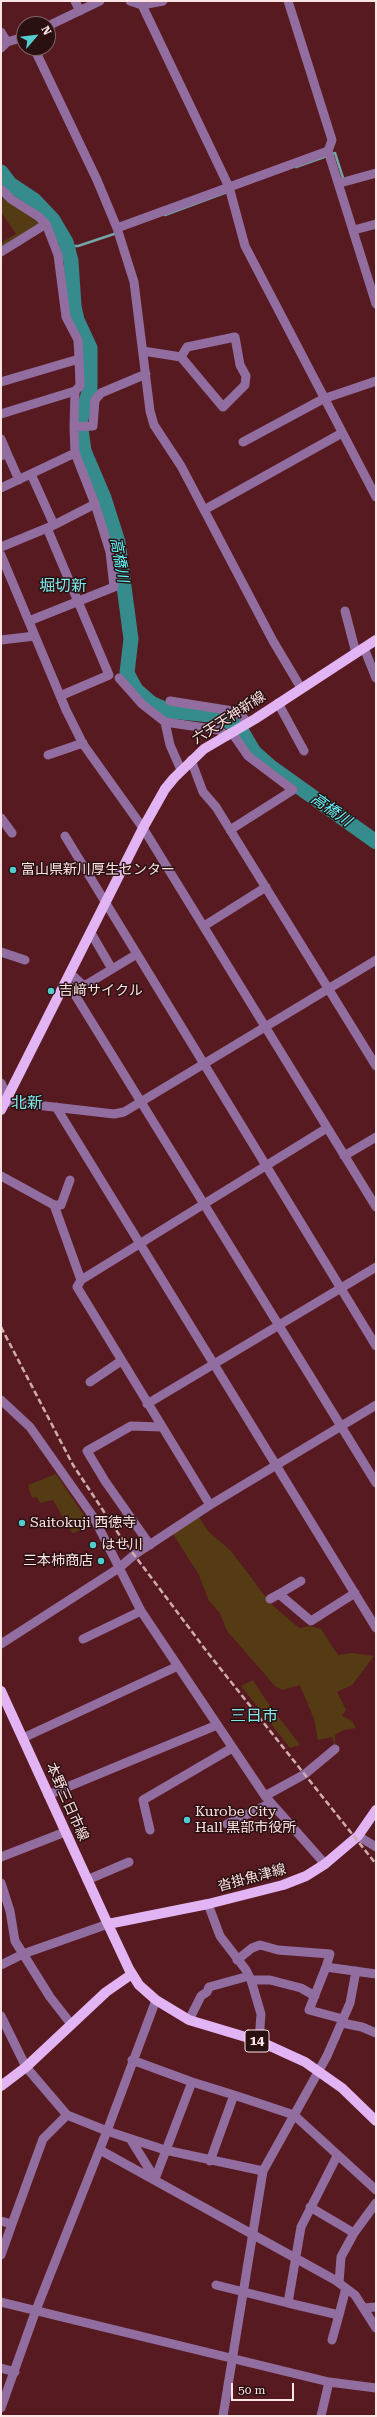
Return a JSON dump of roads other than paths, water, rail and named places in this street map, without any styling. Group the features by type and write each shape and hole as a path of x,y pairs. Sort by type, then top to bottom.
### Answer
{"main road":[{"name":"六天天神新線","path":"1,1110 69,978 143,828 165,789 181,770 204,749 247,724 376,640"},
{"name":"本野三日市線","path":"1,1691 24,1738 65,1832 108,1924"},
{"name":"沓掛魚津線","path":"108,1924 208,1904 283,1885 306,1876 325,1864 358,1836 376,1810"},
{"name":"14","path":"108,1924 132,1974 139,1985 156,2000 189,2020 259,2042 291,2055 319,2071 342,2088 376,2121"},
{"path":"1,2086 26,2067 106,1992 132,1974"}],"street":[{"path":"75,1 80,11"},
{"path":"56,22 100,1"},
{"path":"130,1 142,5 163,1"},
{"path":"288,1 332,140 328,151 340,183 354,230 372,277 376,304"},
{"path":"142,5 229,187 245,246 323,399 376,497"},
{"path":"1,32 4,45 16,40"},
{"path":"38,56 97,180 117,228 134,282 150,411 154,425 181,466 273,641 301,688"},
{"path":"117,228 328,151"},
{"path":"340,183 376,172"},
{"path":"1,189 11,199 39,217 46,224 58,255 66,317 78,340 80,386 75,391 1,414"},
{"path":"1,252 46,224"},
{"path":"354,230 376,224"},
{"path":"143,351 181,357 223,408 245,385 246,376 240,365 235,338 187,347 181,357"},
{"path":"1,382 79,359"},
{"path":"74,427 93,426 95,400 101,393 146,374"},
{"path":"243,442 323,399 376,381"},
{"path":"29,621 114,587 110,552 96,504 75,453 75,391"},
{"path":"204,510 342,433"},
{"path":"1,439 4,455 20,480"},
{"path":"1,488 75,453"},
{"path":"30,474 78,601 109,675 60,696"},
{"path":"1,547 50,527 96,504"},
{"path":"1,555 60,696 83,743 143,828 376,1207"},
{"path":"345,611 360,651 376,678"},
{"path":"1,640 35,636"},
{"path":"119,678 142,704 165,722 219,730 230,734 248,756 293,790 230,830"},
{"path":"170,701 233,711 241,715 247,724"},
{"path":"278,703 304,751"},
{"path":"165,722 170,745 181,770"},
{"path":"48,755 83,743"},
{"path":"191,760 203,792 216,807 376,1066"},
{"path":"1,818 12,833"},
{"path":"65,836 376,1346"},
{"path":"204,926 266,887"},
{"path":"91,933 112,969"},
{"path":"1,952 24,960"},
{"path":"69,978 84,986 137,954"},
{"path":"1,1083 7,1099 10,1102 114,1114 124,1112 376,960"},
{"path":"69,978 278,1325 376,1482"},
{"path":"56,1107 213,1365 376,1628"},
{"path":"210,1505 77,1287 81,1280 327,1128"},
{"path":"344,1156 376,1137"},
{"path":"1,1176 54,1205 61,1205 70,1180"},
{"path":"54,1205 81,1280"},
{"path":"147,1404 376,1267"},
{"path":"90,1382 122,1361"},
{"path":"1,1400 30,1427 94,1518 141,1611 265,1796 325,1864"},
{"path":"1,1644 118,1568 210,1505 342,1427 376,1405"},
{"path":"150,1545 105,1481 87,1451 131,1426 162,1427"},
{"path":"270,1598 301,1581"},
{"path":"279,1594 311,1621 355,1593"},
{"path":"83,1639 141,1611"},
{"path":"24,1738 178,1666"},
{"path":"48,1794 217,1725"},
{"path":"150,1830 142,1800 232,1748"},
{"path":"265,1796 306,1774 335,1749"},
{"path":"227,1824 271,1803"},
{"path":"1,1857 65,1832"},
{"path":"358,1836 376,1847"},
{"path":"87,1880 129,1862"},
{"path":"1,1884 7,1899 15,1941 50,1997 71,2024"},
{"path":"208,1904 213,1922 220,1936 250,1978 261,2014 259,2042"},
{"path":"1,1965 23,1954 108,1924"},
{"path":"237,1960 252,1948 260,1945 278,1950 330,1954 309,2010 376,2033"},
{"path":"326,1967 376,1974"},
{"path":"223,2416 263,2171 319,2071 343,2021 350,2003 356,1971"},
{"path":"189,2020 201,1996 207,1992 209,1987 250,1978 270,1980 301,1988 315,1996"},
{"path":"1,2408 36,2310 100,2150 132,2060 156,2000"},
{"path":"1,2016 26,2067 67,2115 131,2140 165,2150 210,2161 263,2171"},
{"path":"132,2060 294,2116 376,2190"},
{"path":"155,2179 192,2082"},
{"path":"210,2161 234,2095"},
{"path":"1,2255 43,2139 67,2115"},
{"path":"131,2140 155,2179"},
{"path":"100,2150 295,2257 342,2286 355,2295 376,2328"},
{"path":"288,2303 301,2227 337,2156"},
{"path":"332,2340 338,2315 342,2286 341,2257 354,2233 376,2203"},
{"path":"310,2207 354,2233"},
{"path":"1,2221 12,2224"},
{"path":"216,2285 338,2315"},
{"path":"1,2302 329,2382 376,2388"},
{"path":"364,2308 376,2307"},
{"path":"1,2368 15,2372"},
{"path":"321,2416 329,2382"}],"waterway":[{"path":"332,154 335,153 343,178"},
{"path":"296,167 327,156"},
{"name":"高橋川","path":"1,172 10,184 34,200 53,220 66,242 71,261 74,306 77,320 90,348 90,389 80,422 84,451 104,498 118,542 131,639 127,673 136,690 151,703 169,711 221,716 241,730 254,752 271,767 376,842"},
{"path":"165,215 227,192"},
{"path":"67,246 78,246 117,233"}],"railway":[{"path":"1,1327 73,1465 120,1536 208,1653 376,1864"}],"place":[{"name":"富山県新川厚生センター","path":"13,870"},
{"name":"吉﨑サイクル","path":"51,991"},
{"name":"Saitokuji 西徳寺","path":"22,1523"},
{"name":"はせ川","path":"93,1545"},
{"name":"三本柿商店","path":"101,1561"},
{"name":"Kurobe City Hall 黒部市役所","path":"187,1820"}],"district":[{"name":"堀切新","path":"63,586"},
{"name":"北新","path":"27,1103"},
{"name":"三日市","path":"254,1716"}]}
